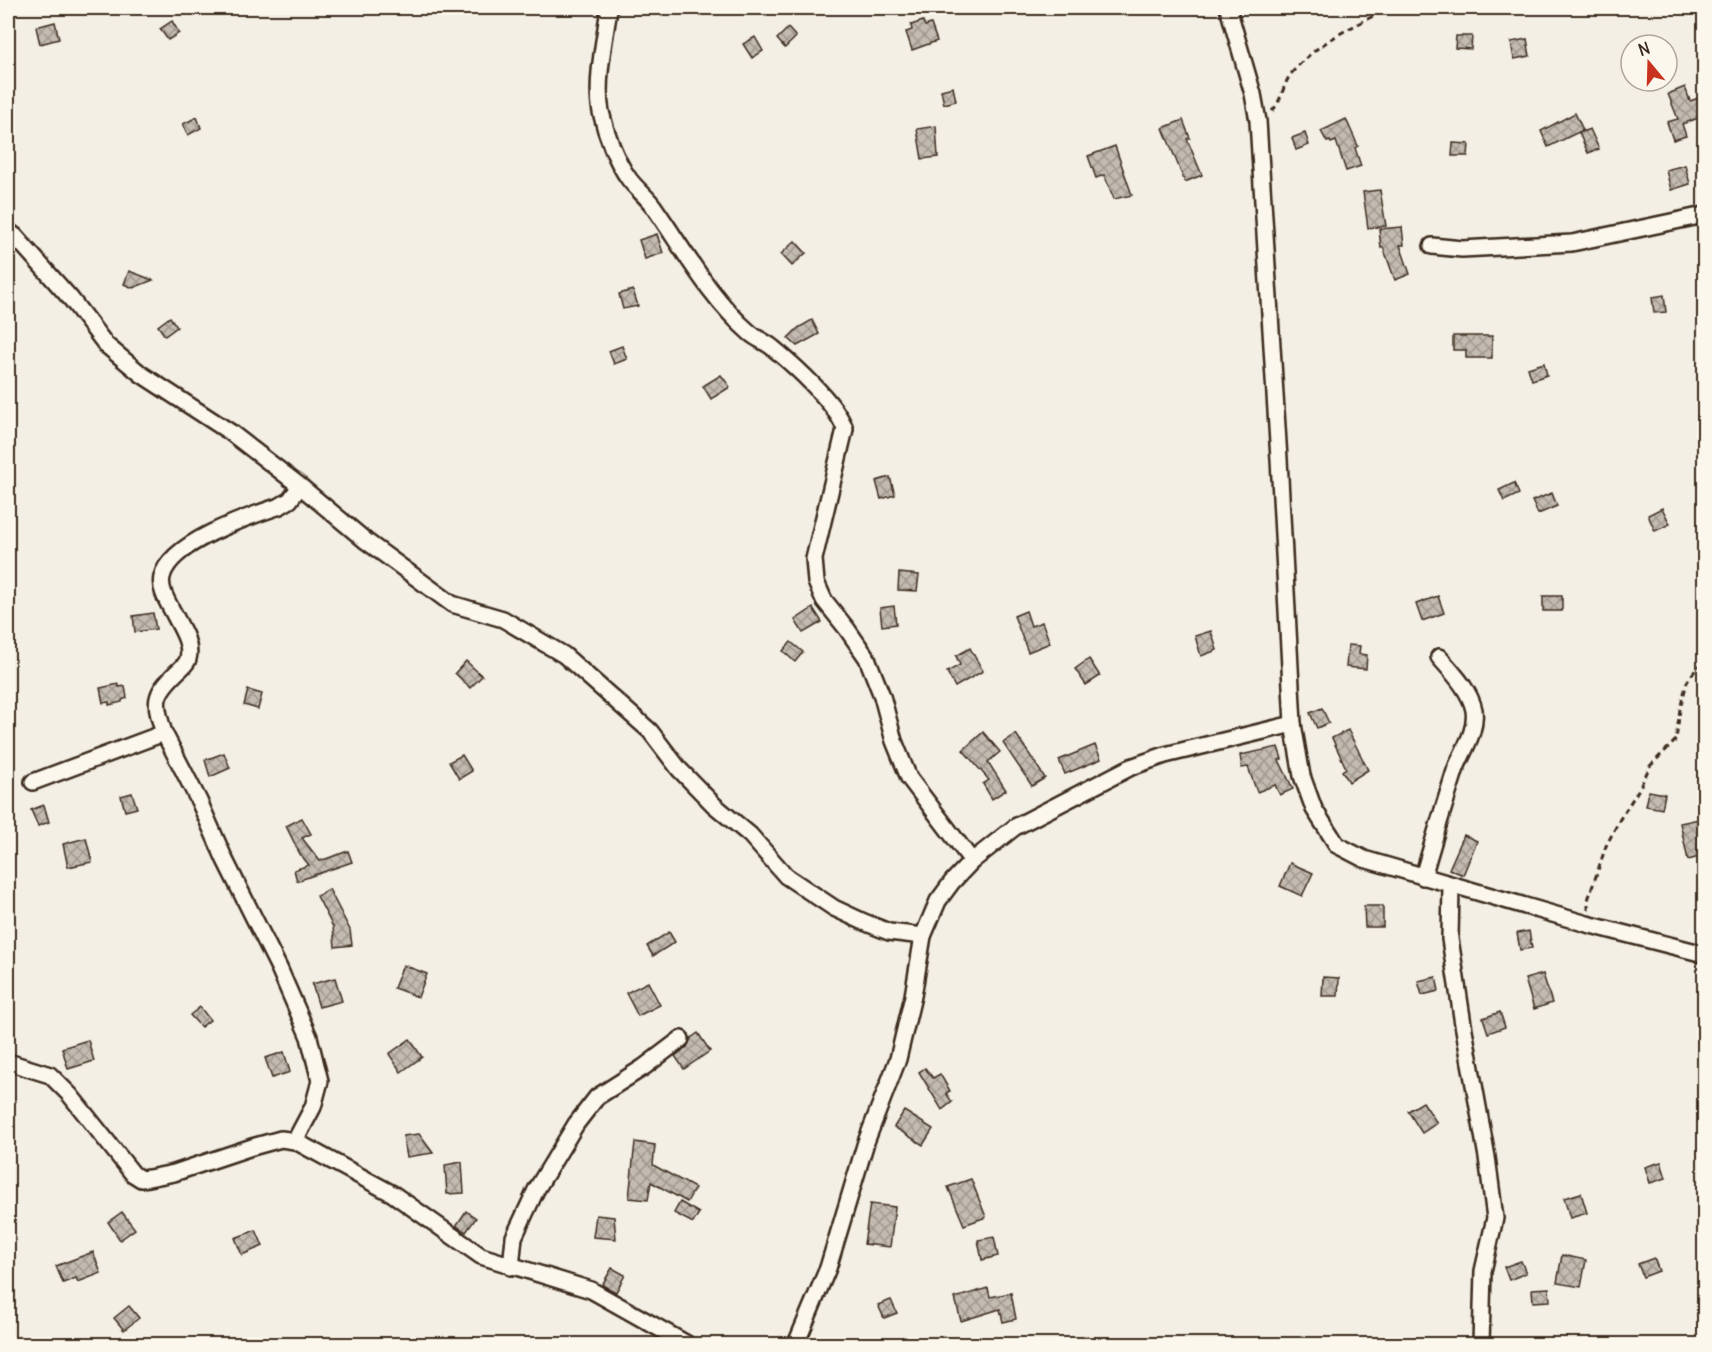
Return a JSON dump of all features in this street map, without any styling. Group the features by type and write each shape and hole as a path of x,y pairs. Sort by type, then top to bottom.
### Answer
{"street":[{"path":"609,8 601,71 601,111 608,137 625,173 653,205 724,308 751,335 772,346 825,398 841,418 845,429 814,559 816,582 824,600 867,658 882,696 894,741 909,778 972,861"},
{"path":"1228,8 1253,93 1258,121 1293,724 1302,776 1314,809 1337,845 1364,859 1451,886 1704,954"},
{"path":"1431,246 1462,249 1572,243 1704,214"},
{"path":"8,231 71,299 106,345 141,374 230,432 366,541 452,604 503,619 564,655 650,731 679,769 714,805 750,835 786,876 834,908 864,922 889,932 923,936"},
{"path":"295,1141 313,1107 320,1081 309,1037 199,801 164,733 157,702 159,693 188,661 189,648 162,587 162,576 170,562 207,533 280,506 290,500 300,486"},
{"path":"1423,877 1456,767 1467,746 1474,724 1474,709 1466,692 1439,657"},
{"path":"796,1344 828,1268 866,1142 898,1059 913,996 923,936 938,901 952,882 972,861 1015,827 1131,767 1165,755 1293,724"},
{"path":"33,782 164,733"},
{"path":"1451,886 1450,939 1487,1157 1495,1218 1483,1271 1481,1344"},
{"path":"511,1266 514,1237 536,1190 576,1124 597,1097 681,1039"},
{"path":"8,1062 50,1075 70,1095 133,1174 141,1179 174,1173 281,1139 295,1141 393,1194 481,1256 591,1290 687,1344"}],"path":[{"path":"1258,121 1280,103 1290,76 1308,58 1347,30 1389,8"},
{"path":"1587,924 1588,900 1606,846 1650,766 1676,741 1680,709 1688,682 1696,669 1704,662"}],"building":[{"path":"172,21 179,33 168,40 160,29"},
{"path":"923,21 925,26 931,24 937,41 912,50 906,32 912,30 911,25"},
{"path":"55,22 59,39 40,44 36,27"},
{"path":"788,28 796,37 785,48 777,39"},
{"path":"1456,36 1472,36 1471,49 1455,48"},
{"path":"755,37 763,51 752,58 743,44"},
{"path":"1527,39 1530,56 1514,59 1511,42"},
{"path":"953,87 956,101 944,104 941,90"},
{"path":"1685,87 1690,101 1704,96 1704,116 1682,124 1686,136 1673,140 1667,122 1678,119 1668,94 1679,93 1679,89"},
{"path":"1575,113 1583,130 1548,147 1541,131"},
{"path":"197,117 201,128 188,135 183,124"},
{"path":"1346,119 1358,146 1355,148 1361,166 1346,171 1336,141 1327,142 1321,131"},
{"path":"1183,120 1190,138 1187,139 1202,175 1185,182 1163,128"},
{"path":"936,126 938,157 922,159 917,129"},
{"path":"1590,129 1599,149 1588,153 1579,133"},
{"path":"1305,133 1309,145 1296,150 1292,138"},
{"path":"1453,143 1469,144 1468,156 1452,156"},
{"path":"1115,146 1132,195 1114,199 1104,175 1096,178 1088,156"},
{"path":"1685,165 1690,184 1671,190 1666,170"},
{"path":"1380,190 1386,226 1368,228 1363,192"},
{"path":"1402,227 1404,245 1400,245 1410,274 1395,280 1383,247 1381,248 1379,229"},
{"path":"657,234 663,253 645,259 639,240"},
{"path":"795,241 806,253 792,266 781,254"},
{"path":"129,271 153,280 133,288 124,284"},
{"path":"633,290 638,306 623,309 619,294"},
{"path":"1664,295 1666,312 1654,313 1652,297"},
{"path":"170,317 177,327 165,336 158,326"},
{"path":"812,320 819,334 797,346 788,338 798,328"},
{"path":"1453,336 1492,336 1492,358 1466,358 1466,350 1453,350"},
{"path":"622,346 627,359 614,364 609,351"},
{"path":"1544,363 1547,375 1532,380 1528,368"},
{"path":"721,375 730,387 711,399 703,386"},
{"path":"890,477 895,495 881,499 876,481"},
{"path":"1514,483 1519,494 1504,501 1499,490"},
{"path":"1552,493 1557,506 1538,514 1532,501"},
{"path":"1662,508 1670,524 1655,531 1648,515"},
{"path":"899,573 919,575 917,591 898,590"},
{"path":"1438,596 1444,613 1422,621 1416,604"},
{"path":"1543,596 1562,596 1562,611 1543,611"},
{"path":"894,606 896,624 882,626 880,608"},
{"path":"813,608 822,622 803,633 795,620"},
{"path":"1026,611 1031,626 1042,622 1050,643 1028,652 1014,616"},
{"path":"153,613 156,629 135,632 133,616"},
{"path":"1211,631 1217,650 1201,656 1195,636"},
{"path":"791,642 803,652 795,662 783,651"},
{"path":"1348,645 1360,646 1359,654 1367,655 1366,669 1346,667"},
{"path":"970,648 983,671 955,687 947,672 960,665 956,656"},
{"path":"1089,659 1100,676 1086,685 1075,669"},
{"path":"466,661 482,676 470,688 455,673"},
{"path":"119,684 119,687 125,686 127,698 122,702 109,705 109,702 103,703 100,688"},
{"path":"248,690 262,694 258,709 244,705"},
{"path":"1322,708 1329,723 1317,728 1310,713"},
{"path":"1348,730 1368,770 1349,782 1342,771 1346,768 1332,738"},
{"path":"983,732 1000,752 988,762 1006,790 992,799 983,784 989,780 963,750"},
{"path":"1016,734 1045,778 1032,786 1003,743"},
{"path":"1095,745 1101,759 1065,774 1059,760"},
{"path":"1278,747 1282,759 1279,760 1293,789 1280,795 1275,785 1257,792 1248,767 1242,768 1240,755"},
{"path":"224,753 230,768 210,777 205,760"},
{"path":"462,755 472,771 459,779 449,762"},
{"path":"1649,791 1665,794 1662,809 1646,806"},
{"path":"132,793 137,808 125,811 121,796"},
{"path":"44,805 49,822 38,826 31,810"},
{"path":"302,818 311,834 302,838 320,861 348,851 352,862 297,881 294,870 309,865 300,854 286,826"},
{"path":"1704,818 1704,835 1698,837 1703,856 1688,860 1680,823"},
{"path":"1464,835 1477,841 1463,875 1449,869"},
{"path":"86,838 92,862 68,867 63,844"},
{"path":"1290,863 1313,873 1302,896 1280,886"},
{"path":"329,889 350,930 352,945 335,947 333,927 317,896"},
{"path":"1364,906 1383,906 1383,927 1365,927"},
{"path":"1529,931 1532,948 1520,950 1517,933"},
{"path":"669,932 675,942 653,956 647,946"},
{"path":"403,965 427,974 418,997 394,988"},
{"path":"1543,974 1552,1003 1534,1009 1525,979"},
{"path":"1323,977 1339,978 1338,996 1322,996"},
{"path":"1436,977 1439,991 1422,995 1418,981"},
{"path":"335,978 342,1001 319,1007 312,984"},
{"path":"648,982 660,1005 638,1016 626,993"},
{"path":"200,1007 210,1020 201,1027 190,1015"},
{"path":"1500,1012 1505,1027 1488,1033 1483,1018"},
{"path":"698,1033 710,1051 684,1069 675,1056 687,1047 691,1038"},
{"path":"410,1039 422,1057 401,1072 389,1054"},
{"path":"88,1040 94,1061 68,1069 62,1048"},
{"path":"284,1052 290,1072 272,1078 265,1058"},
{"path":"925,1068 933,1078 940,1074 950,1091 946,1093 952,1102 942,1110 919,1072"},
{"path":"1423,1102 1437,1123 1422,1133 1408,1111"},
{"path":"904,1111 933,1129 923,1145 894,1127"},
{"path":"419,1134 433,1153 407,1157 403,1136"},
{"path":"635,1142 655,1145 653,1165 695,1188 687,1202 651,1182 648,1200 629,1198"},
{"path":"462,1162 464,1193 447,1194 445,1165"},
{"path":"1661,1162 1666,1178 1650,1183 1645,1167"},
{"path":"971,1179 986,1217 964,1225 948,1187"},
{"path":"1581,1193 1587,1213 1570,1218 1564,1198"},
{"path":"680,1202 699,1213 693,1223 674,1213"},
{"path":"870,1204 895,1207 890,1247 864,1244"},
{"path":"466,1211 476,1218 466,1232 456,1226"},
{"path":"122,1212 135,1229 120,1240 108,1222"},
{"path":"596,1215 614,1217 616,1239 593,1237"},
{"path":"256,1230 263,1246 242,1255 235,1238"},
{"path":"994,1237 998,1256 982,1260 978,1240"},
{"path":"93,1252 101,1273 78,1282 76,1278 63,1283 56,1266"},
{"path":"1562,1255 1586,1260 1581,1287 1557,1283"},
{"path":"1654,1258 1659,1271 1643,1277 1638,1264"},
{"path":"1521,1261 1526,1273 1509,1280 1504,1267"},
{"path":"612,1268 625,1275 616,1292 602,1285"},
{"path":"988,1288 990,1297 1011,1293 1016,1319 1003,1322 1000,1309 961,1321 955,1298"},
{"path":"1549,1288 1550,1301 1533,1302 1532,1289"},
{"path":"891,1300 897,1313 884,1318 878,1305"},
{"path":"129,1306 139,1318 124,1330 114,1318"}]}
